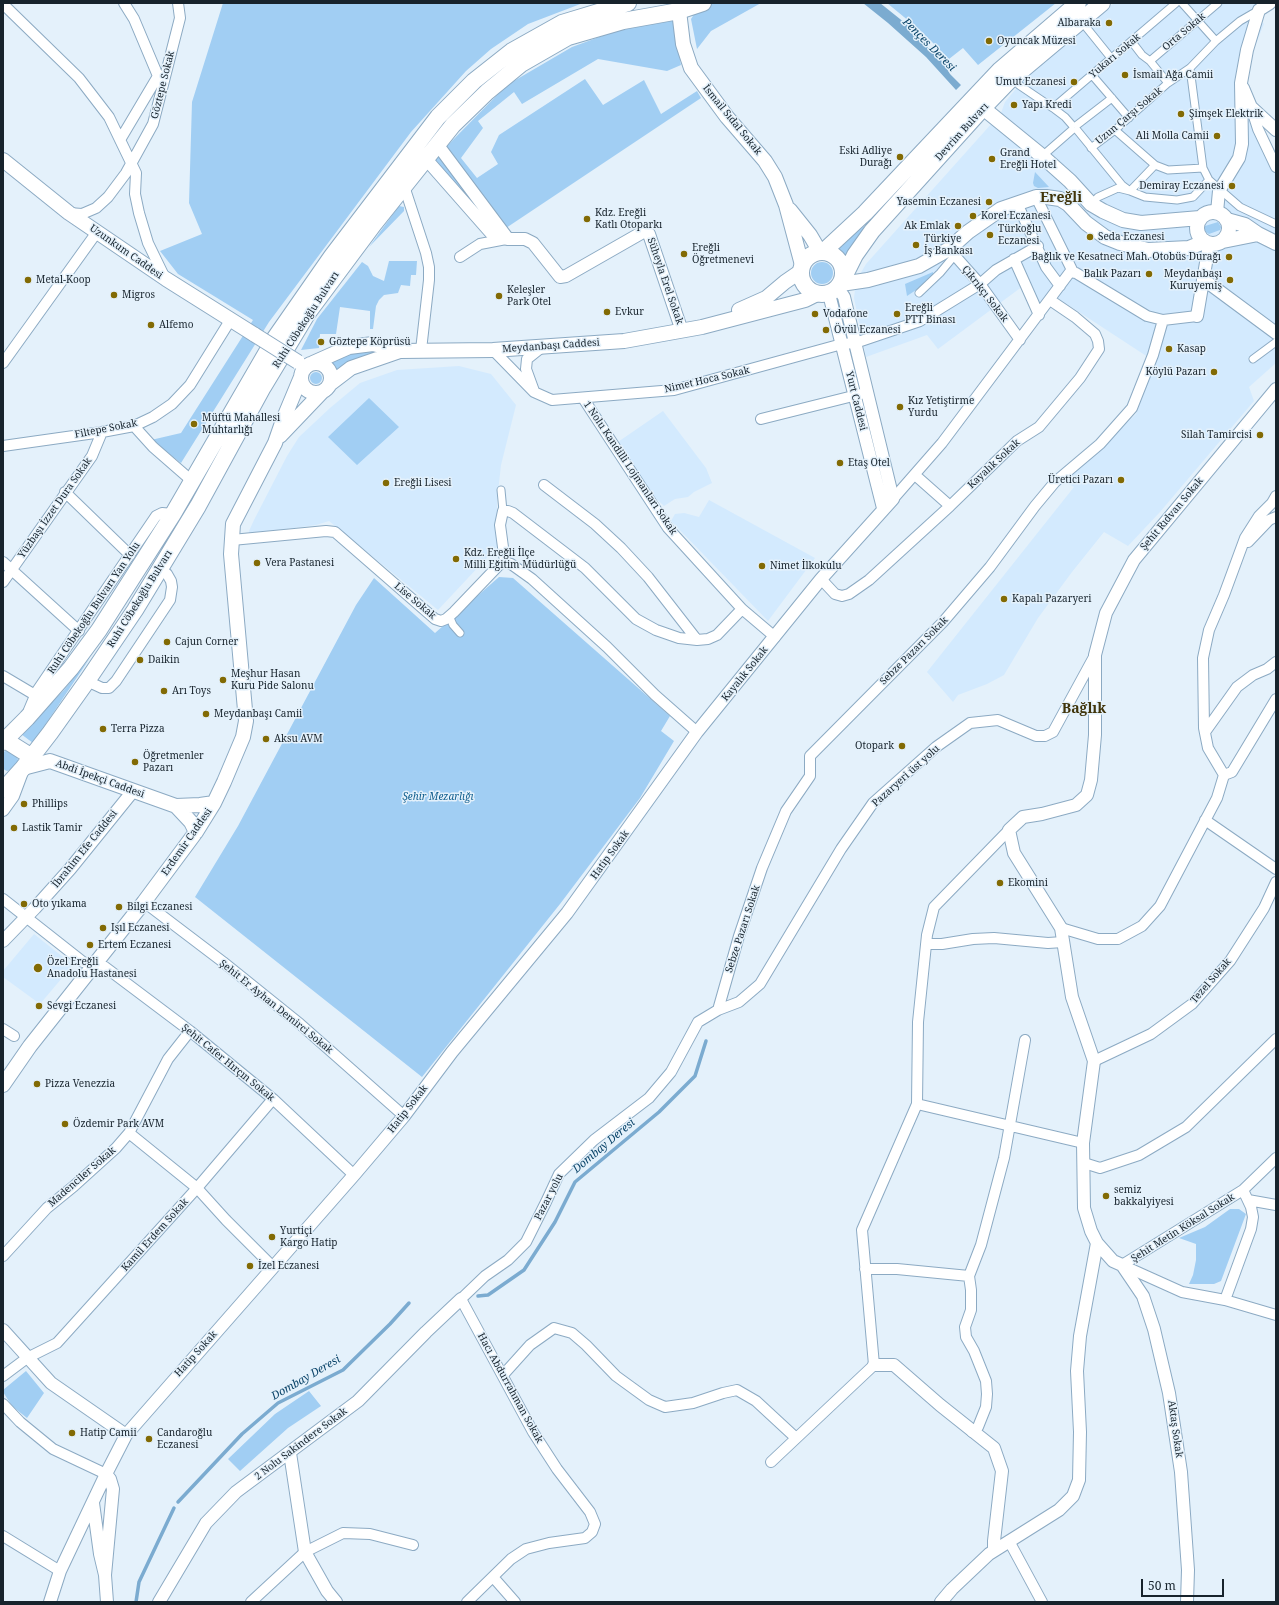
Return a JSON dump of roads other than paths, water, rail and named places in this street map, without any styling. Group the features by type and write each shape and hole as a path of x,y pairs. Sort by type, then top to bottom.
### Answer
{"main road":[{"name":"Ruhi Cöbekoğlu Bulvarı","path":"4,740 27,718 71,668 98,630 173,514 279,332 332,256 438,117 474,81 512,51 562,22 628,3"},
{"name":"Ruhi Cöbekoğlu Bulvarı","path":"4,788 28,762 87,681 160,569 198,506 267,380 303,321 343,265 453,125 486,92 521,64 568,37 623,21 679,7 703,3"},
{"name":"Devrim Bulvarı","path":"802,268 810,255 821,252 865,213 1000,70 1078,3"},
{"name":"Devrim Bulvarı","path":"833,288 872,231 1009,81 1102,3"},
{"name":"İsmail Sıdal Sokak","path":"679,7 683,44 691,68 727,117 765,161 775,177 786,205 802,268"},
{"path":"984,108 1040,158 1070,181 1091,204 1123,220 1141,223 1170,222 1200,218 1208,213 1222,216 1245,225 1258,234 1276,243"},
{"name":"Uzunkum Caddesi","path":"3,160 69,213 166,280 256,334 305,367"},
{"name":"Meydanbaşı Caddesi","path":"326,388 351,368 400,351 493,350 624,341 702,327 805,300 833,288 919,266 952,252 986,218 1001,209 1036,197 1046,196 1060,199 1068,204 1086,223 1105,237 1120,243 1148,250 1189,248 1204,241"},
{"name":"İsmail Sıdal Sokak","path":"786,205 810,235 821,252"},
{"path":"1222,216 1230,229 1229,234 1223,241"},
{"path":"1200,218 1197,227 1204,241"},
{"path":"1170,222 1204,241 1218,244 1223,241 1258,234"},
{"path":"802,268 803,283 806,288 833,288 844,273 835,256 821,252"},
{"name":"Meydanbaşı Caddesi","path":"702,327 766,298 802,268"},
{"name":"Meydanbaşı Caddesi","path":"305,367 349,347 373,344 400,351"},
{"path":"318,363 326,366 331,374 326,388 317,393 304,387 305,367 318,363"},
{"name":"Erdemir Caddesi","path":"3,1084 93,965 144,902 196,832 214,803 237,752 243,736 246,720 231,554 233,524 275,443 305,367"},
{"name":"Erdemir Caddesi","path":"275,443 326,388"},
{"path":"4,740 28,762"},
{"name":"Abdi İpekçi Caddesi","path":"28,762 50,761 176,806 214,803"},
{"name":"Abdi İpekçi Caddesi","path":"176,806 191,822 196,832"}],"street":[{"path":"120,140 158,76 134,19 124,3"},
{"name":"Göztepe Sokak","path":"69,213 82,214 96,208 108,197 126,173 153,124 180,18 178,3"},
{"name":"Yukarı Sokak","path":"1053,108 1176,3"},
{"path":"1182,3 1216,41"},
{"name":"Orta Sokak","path":"1150,61 1218,3"},
{"path":"1222,216 1220,190 1239,158 1242,144 1241,83 1256,7 1270,3"},
{"path":"3,4 80,78 109,117 136,173 135,194 143,227 156,261 166,280"},
{"name":"Uzun Çarşı Sokak","path":"1091,148 1115,130 1168,83 1190,68 1216,41 1256,7"},
{"path":"1086,27 1111,58"},
{"path":"1132,42 1168,83"},
{"path":"1190,68 1203,168 1209,180 1240,207 1276,224"},
{"path":"1092,75 1129,118"},
{"path":"1241,83 1252,107 1258,129 1272,162 1276,167"},
{"path":"1019,86 1065,117 1122,185 1130,191"},
{"path":"1040,158 1074,128 1112,98"},
{"path":"1252,107 1273,123"},
{"path":"1115,130 1155,165 1168,170 1203,168"},
{"path":"437,144 508,239 480,244 460,257"},
{"name":"Süheyla Erel Sokak","path":"426,159 492,234 508,239 526,239 533,243 563,278 643,232 649,234 682,331"},
{"path":"1130,191 1155,165"},
{"path":"1091,204 1098,197 1118,188 1145,197 1177,200 1193,197 1209,180"},
{"path":"404,186 426,253 429,267 421,350"},
{"path":"1036,197 1073,272 1147,316 1163,320 1197,316 1203,278 1204,241"},
{"path":"1017,203 1038,246 1046,267 1060,286"},
{"path":"3,363 97,232"},
{"name":"Nimet Hoca Sokak","path":"493,350 534,392 552,400 674,390 842,344 855,343 920,321 980,284 996,270 1038,246"},
{"path":"919,293 940,273 952,252"},
{"name":"Çıkrıkçı Sokak","path":"952,252 980,284 1020,340"},
{"path":"1014,259 1039,315"},
{"name":"Kayalık Sokak","path":"698,732 821,579 942,443 1069,273 1073,272"},
{"path":"1203,278 1276,333"},
{"name":"Yurt Caddesi","path":"833,288 844,297 866,393 893,498"},
{"name":"Yurt Caddesi","path":"833,288 842,344 883,508"},
{"name":"Kayalık Sokak","path":"821,579 835,594 842,596 849,594 886,566 1017,441 1039,427 1080,378 1098,349 1099,345 1095,334 1075,317 1050,300"},
{"name":"Filtepe Sokak","path":"3,446 134,426 153,417 172,404 190,385 230,319"},
{"name":"Sebze Pazarı Sokak","path":"718,1010 762,868 786,811 810,776 810,756 943,622 990,567 1035,506 1056,482 1100,444 1132,408 1153,355 1163,320"},
{"path":"1254,359 1276,342"},
{"path":"534,392 526,369 527,359 542,347"},
{"name":"Şehit Rıdvan Sokak","path":"1095,655 1106,614 1134,560 1276,389"},
{"path":"761,420 866,393"},
{"name":"1 Nolu Kandilli Lojmanları Sokak","path":"583,398 668,528 742,609 775,637"},
{"path":"134,426 153,447 192,481"},
{"name":"Yüzbaşı İzzet Dura Sokak","path":"3,582 65,492 92,456 102,432"},
{"path":"915,475 950,506"},
{"path":"544,485 595,524 621,548 648,577 697,640"},
{"path":"501,490 503,511 500,525 505,562 512,564 532,579 607,647 655,695 698,732"},
{"path":"65,492 130,555"},
{"path":"1062,928 1098,939 1118,939 1142,926 1160,906 1217,798 1224,775 1208,748 1205,732 1202,688 1203,658 1207,637 1245,538 1259,516 1276,496"},
{"path":"503,511 514,513 585,568 636,619 656,630 679,638 697,640 708,639 717,635 742,609"},
{"name":"Ruhi Cöbekoğlu Bulvarı Yan Yolu","path":"27,718 35,695 156,516 162,513 173,514"},
{"path":"1239,553 1269,520 1276,517"},
{"name":"Lise Sokak","path":"232,540 326,531 336,532 435,619 441,621 446,619 454,612 499,565 505,562"},
{"path":"3,562 79,631"},
{"path":"87,681 102,688 109,688 116,681 170,600 172,587 171,581 167,574 160,569"},
{"path":"454,612 450,618 453,626 460,633"},
{"path":"874,1365 862,1230 917,1104 918,1022 926,944 934,907 954,885 1023,817 1042,814 1076,805 1087,796 1091,780 1095,735 1095,655"},
{"name":"Pazaryeri üst yolu","path":"718,1010 739,1002 760,984 842,849 873,803 936,747 970,723 998,720 1036,736 1045,736 1053,732 1095,655"},
{"path":"1205,732 1237,687 1253,675 1267,669 1276,662"},
{"path":"3,676 35,695"},
{"path":"1224,775 1232,772 1276,699"},
{"name":"Hatip Sokak","path":"50,1602 60,1571 126,1435 404,1116 452,1052 567,913 698,732"},
{"path":"3,810 13,796 28,762"},
{"name":"İbrahim Efe Caddesi","path":"3,941 70,869 133,791"},
{"path":"1205,820 1276,869"},
{"path":"941,1602 952,1589 994,1550 1059,1510 1073,1496 1080,1480 1080,1432 1077,1371 1080,1336 1097,1243 1090,1231 1084,1208 1083,1143 1094,1062 1072,996 1062,928 1014,853 1009,830"},
{"name":"Tezel Sokak","path":"1094,1062 1151,1034 1192,1004 1230,960 1264,908 1276,882"},
{"name":"Şehit Cafer Hırçın Sokak","path":"3,899 83,962 105,966 190,1031 273,1099 354,1175"},
{"name":"Şehit Er Ayhan Demirci Sokak","path":"144,902 223,962 300,1024 404,1116"},
{"path":"926,944 942,944 973,939 994,938 1048,943 1064,942"},
{"name":"Pazar yolu","path":"461,1299 485,1276 508,1260 526,1242 559,1174 594,1140 649,1098 671,1072 698,1022 718,1010"},
{"path":"3,1029 14,1036"},
{"name":"Madenciler Sokak","path":"3,1256 47,1208 98,1166 129,1133 168,1060 190,1031"},
{"path":"972,1432 978,1427 986,1407 987,1394 986,1381 966,1337 965,1327 970,1310 971,1290 969,1276 982,1246 992,1208 1010,1126 1025,1040"},
{"path":"1084,1163 1100,1168 1139,1155 1186,1127 1276,1040"},
{"name":"Kamil Erdem Sokak","path":"3,1376 27,1358 57,1343 197,1188 273,1099"},
{"path":"917,1104 1083,1143"},
{"path":"129,1133 197,1188 226,1220 273,1267"},
{"name":"Şehit Metin Köksal Sokak","path":"1122,1265 1243,1190 1276,1158"},
{"name":"Şehit Metin Köksal Sokak","path":"1225,1300 1251,1229 1253,1217 1252,1207 1243,1190"},
{"path":"1248,1200 1276,1205"},
{"name":"Şehit Metin Köksal Sokak","path":"1097,1243 1113,1261 1182,1292 1225,1300 1276,1315"},
{"name":"Aktaş Sokak","path":"1122,1265 1143,1296 1154,1329 1169,1393 1181,1472 1188,1570 1186,1602"},
{"path":"865,1269 897,1269 969,1276"},
{"name":"Hacı Abdurrahman Sokak","path":"461,1299 533,1432 557,1468 590,1512 595,1524 592,1532 585,1538 550,1542 526,1549 512,1559 466,1602"},
{"name":"2 Nolu Sakindere Sokak","path":"159,1602 206,1523 236,1492 358,1401 461,1299"},
{"path":"503,1375 530,1345 554,1328 572,1333 586,1345 616,1376 649,1400 660,1405 665,1407 693,1403 737,1390 756,1401 796,1438"},
{"path":"3,1330 51,1383 126,1435"},
{"path":"771,1462 874,1365 894,1365 972,1432 994,1448 1002,1471 994,1550"},
{"path":"3,1404 20,1422 53,1449 106,1474 110,1479 113,1489 105,1575"},
{"path":"290,1453 304,1552 327,1591 336,1602"},
{"path":"93,1503 100,1554 105,1575 107,1602"},
{"path":"251,1602 304,1552 343,1533 370,1534 413,1545"},
{"path":"3,1536 60,1571"},
{"path":"1009,1541 1042,1602"},
{"path":"493,1577 515,1602"}],"waterway":[{"name":"Dombay Deresi","path":"478,1296 488,1295 524,1270 555,1222 575,1182 659,1112 695,1076 706,1041"},
{"name":"Dombay Deresi","path":"178,1502 242,1434 278,1403 343,1370 390,1324 409,1303"},
{"name":"Dombay Deresi","path":"136,1602 139,1582 174,1508"}],"place":[{"name":"Albaraka","path":"1109,23"},
{"name":"Oyuncak Müzesi","path":"989,41"},
{"name":"İsmail Ağa Camii","path":"1125,75"},
{"name":"Umut Eczanesi","path":"1074,82"},
{"name":"Yapı Kredi","path":"1014,105"},
{"name":"Şimşek Elektrik","path":"1181,114"},
{"name":"Ali Molla Camii","path":"1217,136"},
{"name":"Eski Adliye Durağı","path":"900,157"},
{"name":"Grand Ereğli Hotel","path":"992,159"},
{"name":"Demiray Eczanesi","path":"1232,186"},
{"name":"Yasemin Eczanesi","path":"989,202"},
{"name":"Korel Eczanesi","path":"973,216"},
{"name":"Kdz. Ereğli Katlı Otoparkı","path":"587,219"},
{"name":"Ak Emlak","path":"958,226"},
{"name":"Türkoğlu Eczanesi","path":"990,235"},
{"name":"Seda Eczanesi","path":"1090,237"},
{"name":"Türkiye İş Bankası","path":"916,245"},
{"name":"Ereğli Öğretmenevi","path":"684,254"},
{"name":"Bağlık ve Kesatneci Mah. Otobüs Durağı","path":"1229,257"},
{"name":"Balık Pazarı","path":"1149,274"},
{"name":"Metal-Koop","path":"28,280"},
{"name":"Meydanbaşı Kuruyemiş","path":"1230,280"},
{"name":"Migros","path":"114,295"},
{"name":"Keleşler Park Otel","path":"499,296"},
{"name":"Evkur","path":"607,312"},
{"name":"Vodafone","path":"815,314"},
{"name":"Ereğli PTT Binası","path":"897,314"},
{"name":"Alfemo","path":"151,325"},
{"name":"Övül Eczanesi","path":"826,330"},
{"name":"Göztepe Köprüsü","path":"321,342"},
{"name":"Kasap","path":"1169,349"},
{"name":"Köylü Pazarı","path":"1214,372"},
{"name":"Kız Yetiştirme Yurdu","path":"900,407"},
{"name":"Müftü Mahallesi Muhtarlığı","path":"194,424"},
{"name":"Silah Tamircisi","path":"1260,435"},
{"name":"Etaş Otel","path":"840,463"},
{"name":"Üretici Pazarı","path":"1121,480"},
{"name":"Ereğli Lisesi","path":"386,483"},
{"name":"Kdz. Ereğli İlçe Milli Eğitim Müdürlüğü","path":"456,559"},
{"name":"Vera Pastanesi","path":"257,563"},
{"name":"Nimet İlkokulu","path":"762,566"},
{"name":"Kapalı Pazaryeri","path":"1004,599"},
{"name":"Cajun Corner","path":"167,642"},
{"name":"Daikin","path":"140,660"},
{"name":"Meşhur Hasan Kuru Pide Salonu","path":"223,680"},
{"name":"Arı Toys","path":"164,691"},
{"name":"Meydanbaşı Camii","path":"206,714"},
{"name":"Terra Pizza","path":"103,729"},
{"name":"Aksu AVM","path":"266,739"},
{"name":"Otopark","path":"902,746"},
{"name":"Öğretmenler Pazarı","path":"135,762"},
{"name":"Phillips","path":"24,804"},
{"name":"Lastik Tamir","path":"14,828"},
{"name":"Ekomini","path":"1000,883"},
{"name":"Oto yıkama","path":"24,904"},
{"name":"Bilgi Eczanesi","path":"119,907"},
{"name":"Işıl Eczanesi","path":"103,928"},
{"name":"Ertem Eczanesi","path":"90,945"},
{"name":"Özel Ereğli Anadolu Hastanesi","path":"38,968"},
{"name":"Sevgi Eczanesi","path":"39,1006"},
{"name":"Pizza Venezzia","path":"37,1084"},
{"name":"Özdemir Park AVM","path":"65,1124"},
{"name":"semiz bakkalyiyesi","path":"1106,1196"},
{"name":"Yurtiçi Kargo Hatip","path":"272,1237"},
{"name":"İzel Eczanesi","path":"250,1266"},
{"name":"Hatip Camii","path":"72,1433"},
{"name":"Candaroğlu Eczanesi","path":"149,1439"}],"district":[{"name":"Ereğli","path":"1061,198"},
{"name":"Bağlık","path":"1084,709"}],"water label":[{"name":"Pençes Deresi","path":"929,45"}],"park label":[{"name":"Şehir Mezarlığı","path":"438,797"}]}
